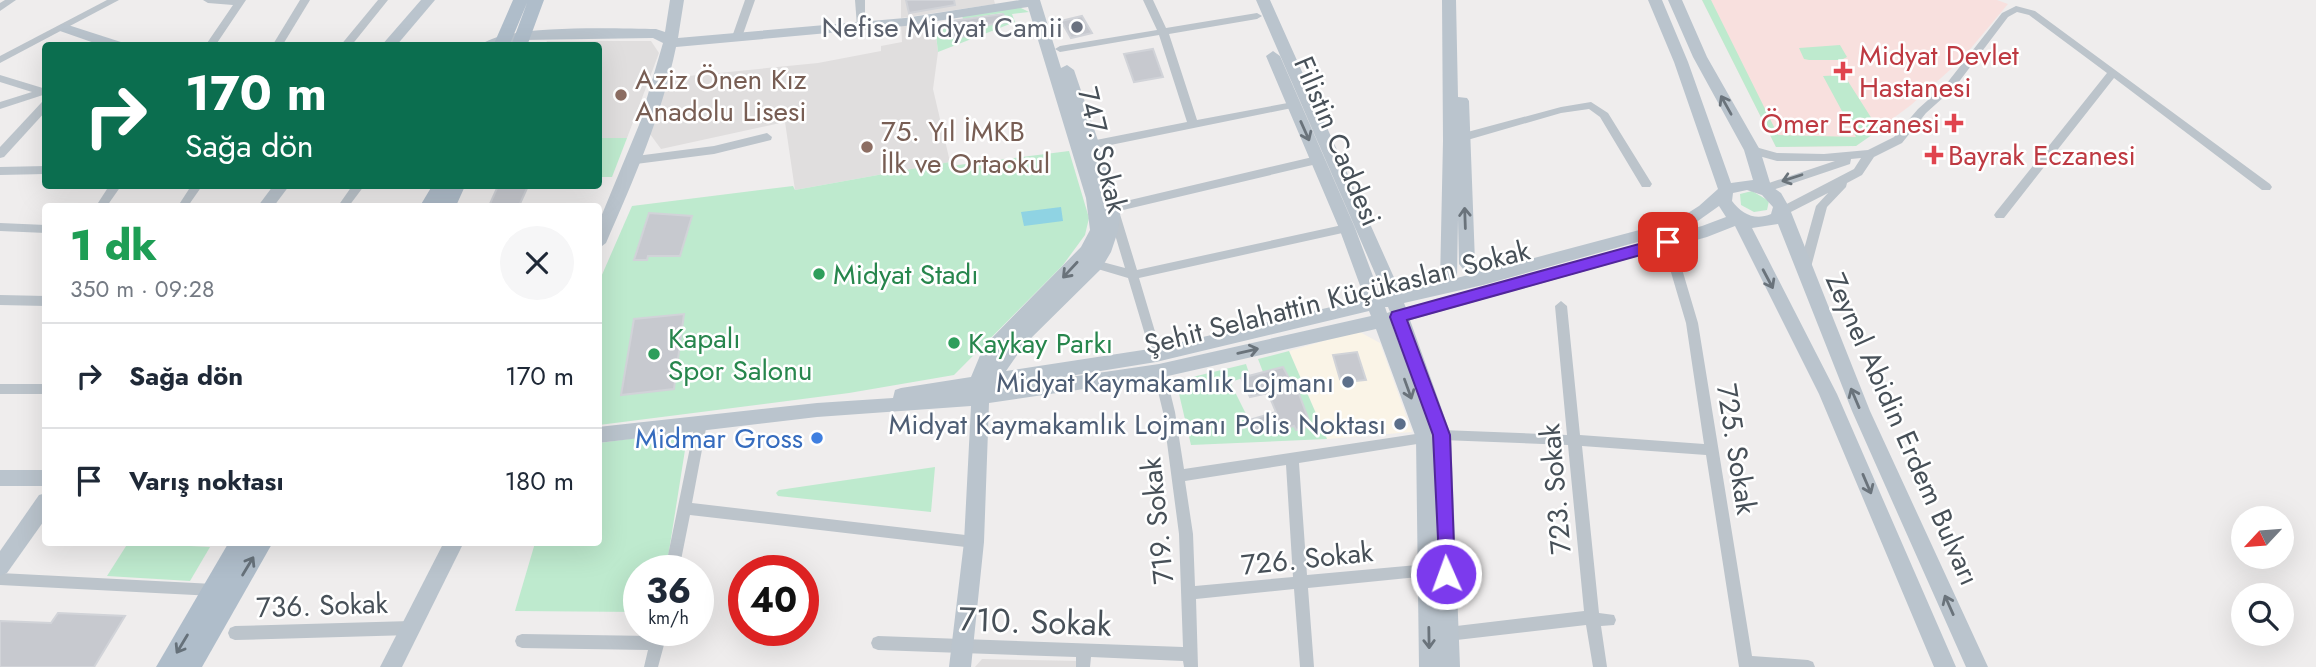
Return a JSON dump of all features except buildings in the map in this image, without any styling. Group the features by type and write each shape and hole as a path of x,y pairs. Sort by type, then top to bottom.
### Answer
{"main road":[{"path":"512,41 521,0"},
{"path":"512,41 536,0"},
{"path":"168,667 239,546"},
{"path":"189,667 260,546"}],"street":[{"path":"0,8 10,0"},
{"path":"0,60 114,0"},
{"path":"208,0 240,1"},
{"path":"279,42 305,0"},
{"path":"348,42 383,0"},
{"path":"391,42 428,0"},
{"path":"602,234 636,160 672,43 677,0"},
{"path":"737,37 750,0"},
{"path":"860,0 862,26"},
{"path":"1148,0 1163,32 1193,124"},
{"name":"Filistin Caddesi","path":"1251,0 1317,160 1387,309"},
{"name":"Filistin Caddesi","path":"1263,0 1384,270 1387,309"},
{"path":"1448,287 1451,141 1449,0"},
{"path":"1458,0 1467,264 1483,279"},
{"path":"1655,0 1681,62 1726,190 1726,207 1739,218 1765,223 1778,217 1781,212 1858,172 1870,154"},
{"path":"1675,0 1700,57 1752,150 1764,188 1776,197 1781,212"},
{"path":"212,42 240,1"},
{"path":"512,41 656,33 672,43 862,26 1037,1 1060,49 1113,208 1108,240 1095,264 1072,290 1027,331 999,364 986,389 974,542 961,657"},
{"name":"747. Sokak","path":"986,389 990,351 1088,251 1098,230 1094,198 1037,1"},
{"path":"1726,190 1738,184 1764,188 1870,154 1898,141 1922,111 1951,85 2010,10 2032,13 2266,187"},
{"path":"1060,49 1257,16"},
{"path":"65,28 107,42"},
{"path":"2000,215 2113,72"},
{"path":"0,78 42,92"},
{"path":"0,106 42,94"},
{"path":"1091,145 1293,105"},
{"path":"1464,138 1561,110 1591,105 1604,116 1646,184"},
{"path":"0,154 42,108"},
{"path":"636,160 714,150 767,137"},
{"path":"1752,150 1800,159 1870,154"},
{"path":"1113,208 1317,160"},
{"path":"0,171 42,170"},
{"path":"1804,271 1822,206 1849,177"},
{"name":"Şehit Selahattin Küçükaslan Sokak","path":"1387,309 1448,287 1682,224 1705,210 1726,190"},
{"name":"719. Sokak","path":"1113,208 1158,363 1169,412 1190,593 1191,660"},
{"name":"Zeynel Abidin Erdem Bulvarı","path":"1781,212 1861,411 1977,667"},
{"name":"Şehit Selahattin Küçükaslan Sokak","path":"602,435 986,389 1158,363 1668,242 1721,227 1739,218"},
{"name":"Zeynel Abidin Erdem Bulvarı","path":"1739,218 1828,394 1945,667"},
{"path":"0,227 42,229"},
{"path":"1095,264 1133,275 1347,228"},
{"name":"725. Sokak","path":"1668,242 1692,323 1746,665"},
{"path":"0,300 42,301"},
{"name":"723. Sokak","path":"1561,306 1592,618 1600,667"},
{"path":"1387,309 1433,437 1449,667"},
{"path":"0,388 42,387"},
{"path":"675,555 701,423"},
{"path":"1430,667 1428,570 1433,437"},
{"path":"1178,476 1433,437 1576,440 1712,450"},
{"path":"1292,458 1307,667"},
{"path":"0,478 42,478"},
{"path":"0,567 42,507"},
{"path":"683,508 974,542"},
{"path":"391,667 452,546"},
{"name":"726. Sokak","path":"1190,593 1428,570"},
{"path":"0,579 214,590"},
{"path":"1448,634 1592,618 1609,620"},
{"name":"736. Sokak","path":"235,633 411,628"},
{"path":"522,641 623,637"},
{"name":"710. Sokak","path":"878,643 961,657 1084,651 1191,660"},
{"path":"651,667 656,646"},
{"path":"1083,667 1084,651"},
{"path":"1746,665 1808,667"}],"shaded area":[{"path":"901,0 994,0 995,4 901,18"},
{"name":"Midyat Devlet Hastanesi","path":"1702,0 1997,0 2008,4 1961,60 1911,105 1856,146 1776,147"},
{"path":"934,20 938,52 933,89 950,162 795,190 785,122 661,149 650,134 668,78 818,63 881,51 881,46 902,42 901,25"},
{"name":"Aziz Önen Kız Anadolu Lisesi","path":"651,41 659,53 627,138 602,138 602,42 546,42"},
{"name":"Midyat Kaymakamlık Lojmanı","path":"1358,331 1380,343 1412,432 1327,439 1289,351"},
{"path":"982,659 1081,661 1080,667 975,667"}],"green space":[{"path":"1702,0 1711,0 1778,135 1856,137 1823,76 1844,75 1879,130 1856,146 1776,147"},
{"path":"1019,7 1029,12 1012,14 1015,22 938,52 936,34 942,33 942,28 952,27 954,37 983,33 981,26 1006,23 1007,19 1002,13 963,19 962,16"},
{"path":"1840,45 1847,57 1841,60 1804,59 1799,48"},
{"path":"602,138 627,138 612,177 602,177"},
{"path":"1069,151 1089,218 1085,235 1063,265 954,375 849,393 602,425 602,275 632,206 793,186 795,190 950,162 950,166"},
{"path":"1752,191 1769,201 1767,210 1754,212 1741,205 1740,194"},
{"path":"1289,351 1327,439 1191,445 1176,381 1246,364 1250,376 1230,382 1255,432 1283,424 1285,428 1294,426 1296,430 1311,427 1296,386 1263,372 1258,359"},
{"path":"688,431 668,555 623,555 623,612 515,611 534,546 602,546 602,443"},
{"path":"935,467 931,512 778,496 776,493 779,490"},
{"path":"126,546 210,547 190,581 107,576"}],"water":[{"path":"1061,207 1063,221 1024,226 1021,212"}],"place":[{"name":"Nefise Midyat Camii","path":"1077,27"},
{"name":"Midyat Devlet Hastanesi","path":"1843,71"},
{"name":"Aziz Önen Kız Anadolu Lisesi","path":"621,95"},
{"name":"Ömer Eczanesi","path":"1954,123"},
{"name":"75. Yıl İMKB İlk ve Ortaokul","path":"867,147"},
{"name":"Bayrak Eczanesi","path":"1934,155"},
{"name":"Midyat Stadı","path":"819,274"},
{"name":"Kaykay Parkı","path":"954,343"},
{"name":"Kapalı Spor Salonu","path":"654,354"},
{"name":"Midyat Kaymakamlık Lojmanı","path":"1348,382"},
{"name":"Midyat Kaymakamlık Lojmanı Polis Noktası","path":"1400,424"},
{"name":"Midmar Gross","path":"817,438"}],"route":[{"path":"1446,574 1442,435 1398,317 1668,242"}]}
